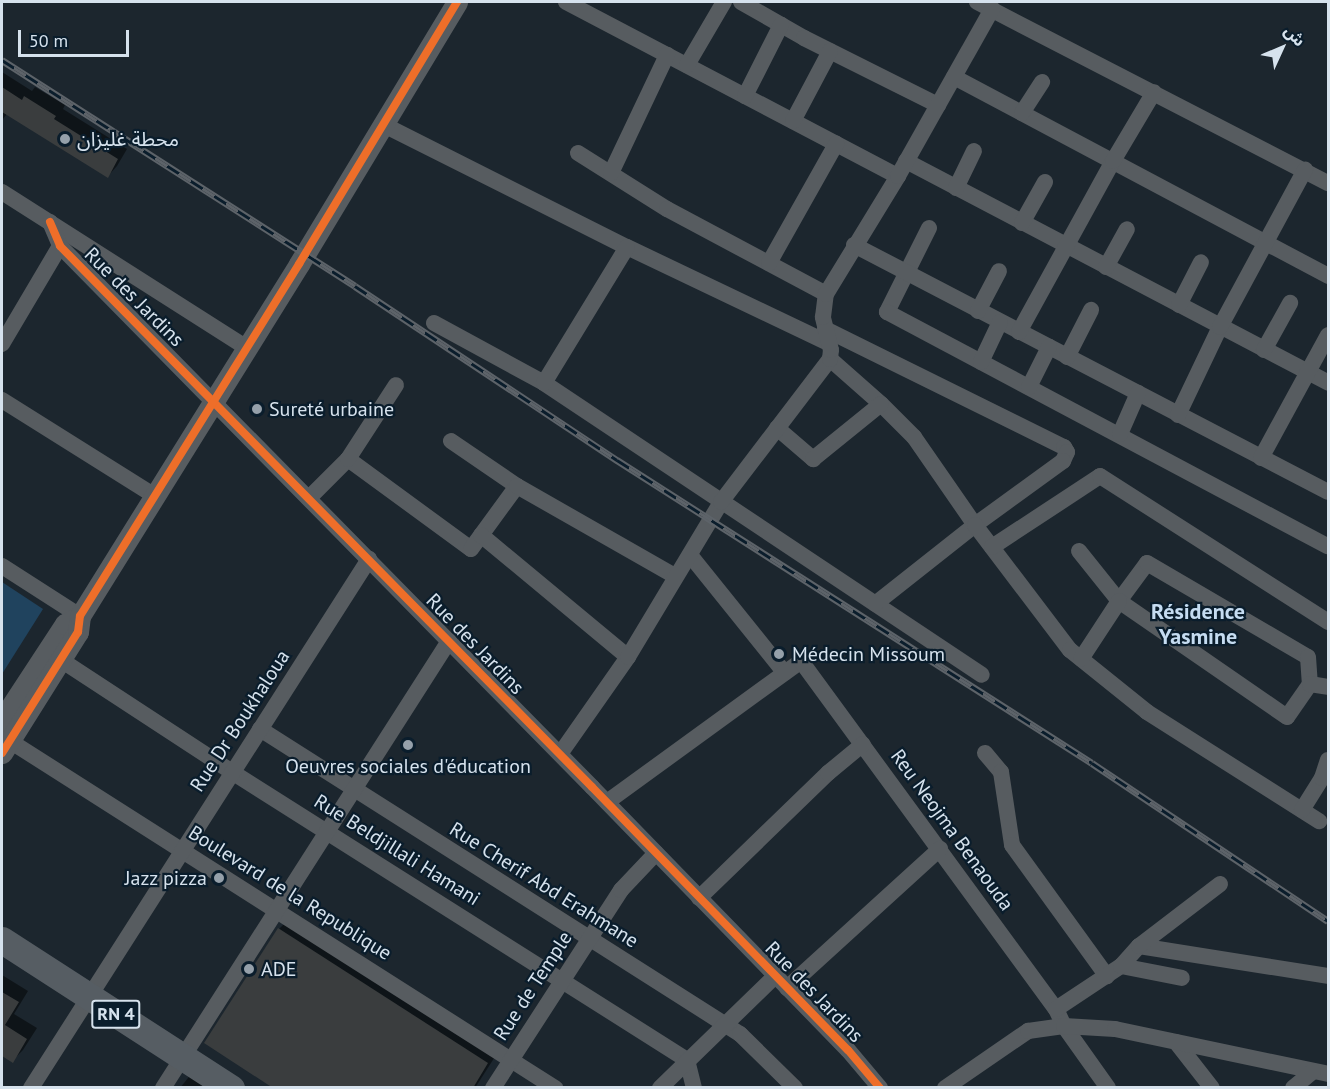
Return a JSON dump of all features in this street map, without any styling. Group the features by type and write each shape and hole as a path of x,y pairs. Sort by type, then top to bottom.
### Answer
{"main road":[{"name":"RN 4","path":"2,940 231,1088"}],"street":[{"path":"4,743 61,660 78,632 80,616 247,348 457,2"},
{"path":"566,2 898,176"},
{"path":"687,65 724,2"},
{"path":"741,2 830,51 938,105"},
{"path":"1319,821 1147,712 1070,650 975,525 914,437 827,344 823,317 826,294 898,176 954,76 985,5 1329,183"},
{"path":"745,96 781,25"},
{"path":"792,121 830,51"},
{"path":"610,173 667,55"},
{"path":"954,76 1329,276"},
{"path":"1022,113 1042,82"},
{"path":"1019,332 1113,161 1154,92"},
{"path":"382,124 627,248 827,344 1064,447 1067,456 1063,461 975,525 875,604"},
{"path":"770,263 836,144"},
{"path":"956,188 974,151"},
{"path":"578,153 667,209 826,294"},
{"path":"906,161 1329,383"},
{"path":"1178,415 1220,327 1305,171"},
{"path":"1022,223 1045,182"},
{"path":"2,192 247,348"},
{"name":"Rue des Jardins","path":"50,222 60,246 607,802 848,1050 880,1088"},
{"path":"929,228 887,312 1329,546"},
{"path":"1106,267 1127,229"},
{"path":"854,245 1329,492"},
{"path":"2,344 60,246"},
{"path":"544,383 627,248"},
{"path":"1179,306 1201,262"},
{"path":"978,311 999,271"},
{"path":"1264,350 1290,303"},
{"path":"1067,357 1091,310"},
{"path":"434,322 544,383 982,675"},
{"path":"981,362 1000,322"},
{"path":"1261,458 1329,336"},
{"path":"560,754 628,657 721,502 777,428 827,344"},
{"path":"1029,387 1048,347"},
{"path":"309,498 348,459 396,385"},
{"path":"1120,434 1138,393"},
{"path":"2,400 155,496"},
{"path":"777,428 813,459 881,404"},
{"path":"451,441 517,486 675,576"},
{"path":"348,459 471,549 517,486"},
{"path":"992,547 1100,476 1329,622"},
{"path":"481,535 628,657"},
{"path":"1079,551 1119,602 1287,717 1310,684 1308,657 1147,562 1119,602 1081,659"},
{"path":"607,802 784,673 690,555"},
{"name":"Rue Dr Boukhaloua","path":"31,1088 369,559"},
{"path":"2,566 80,616"},
{"path":"2,720 65,624 80,616"},
{"path":"163,1088 449,641"},
{"name":"Rue Beldjillali Hamani","path":"61,660 232,772 687,1060"},
{"name":"Reu Neojma Benaouda","path":"784,673 801,661 1056,1009 1064,1026 1107,1088"},
{"path":"1310,684 1329,687"},
{"name":"Rue Cherif Abd Erahmane","path":"260,729 740,1034 795,1088"},
{"name":"Boulevard de la Republique","path":"4,743 183,850 555,1088"},
{"path":"699,898 828,773 863,744"},
{"path":"985,753 1000,772 1012,845 1114,971 1182,978"},
{"path":"1302,810 1322,778 1329,760"},
{"path":"660,1088 725,1024 781,982 940,849"},
{"name":"Rue de Temple","path":"493,1088 621,890 656,853"},
{"path":"1056,1009 1114,971 1139,946 1220,884"},
{"path":"1139,946 1329,976"},
{"path":"945,1088 1028,1031 1064,1026 1115,1029 1321,1072"},
{"path":"1176,1042 1212,1088"},
{"path":"687,1060 694,1088"},
{"path":"1293,1088 1321,1072"}],"shaded area":[{"path":"2,582 43,609 2,674"}],"building":[{"name":"محطة غليزان","path":"2,87 22,100 24,96 56,116 54,119 118,159 108,178 2,112"},
{"path":"278,928 488,1063 473,1088 273,1088 204,1043"},
{"path":"2,992 19,1002 5,1025 27,1039 13,1063 2,1056"}],"railway":[{"path":"2,60 355,286 617,460 1092,763 1328,921"}],"cycle path":[{"path":"2,753 78,632 80,616 299,264 457,2"},
{"path":"50,222 60,246 592,787 848,1050 880,1088"}],"place":[{"name":"محطة غليزان","path":"65,139"},
{"name":"Sureté urbaine","path":"257,409"},
{"name":"Médecin Missoum","path":"779,654"},
{"name":"Oeuvres sociales d'éducation","path":"408,745"},
{"name":"Jazz pizza","path":"219,878"},
{"name":"ADE","path":"249,969"}],"district":[{"name":"Résidence Yasmine","path":"1198,624"}]}
